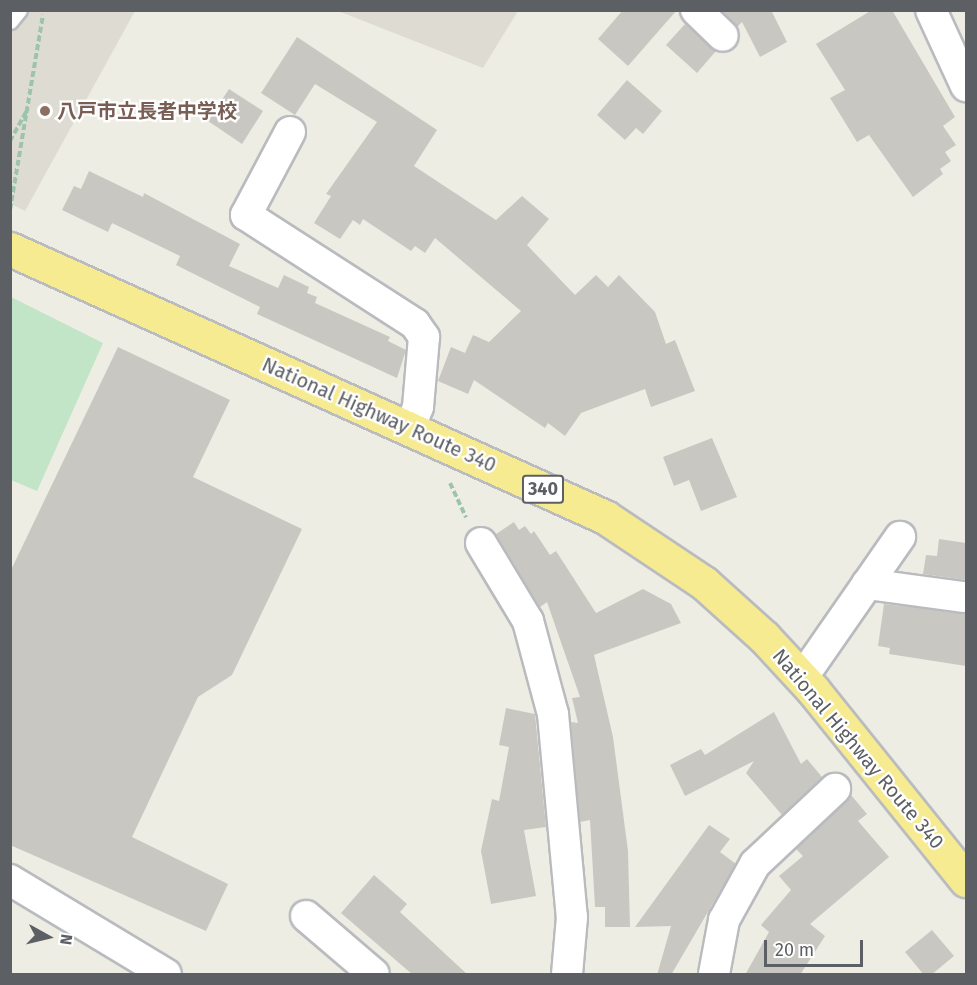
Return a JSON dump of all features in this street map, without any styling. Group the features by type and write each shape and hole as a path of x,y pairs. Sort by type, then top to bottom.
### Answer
{"highway":[{"name":"National Highway Route 340","path":"10,249 605,518 704,583 802,678 966,880"}],"street":[{"path":"696,10 723,36"},
{"path":"931,10 966,86"},
{"path":"290,132 246,215 415,324 424,337 418,407 409,429"},
{"path":"802,678 900,537"},
{"path":"481,543 528,621 553,714 572,917 567,975"},
{"path":"867,584 963,597"},
{"path":"714,975 724,920 755,864 835,789"},
{"path":"10,880 166,975"},
{"path":"306,916 374,975"}],"lane":[{"path":"10,21 19,10"}],"path":[{"path":"10,210 46,17 36,10"},
{"path":"10,141 30,105"},
{"path":"449,477 481,543"}],"shaded area":[{"name":"八戸市立長者中学校","path":"11,11 135,11 25,211 11,204"},
{"path":"338,11 518,11 483,68"}],"green space":[{"path":"11,297 103,343 37,491 11,480"}],"building":[{"path":"623,10 677,10 628,66 598,39"},
{"path":"721,10 771,10 787,42 760,57 742,22 737,27"},
{"path":"872,10 892,10 955,117 943,126 956,145 945,152 951,161 940,169 943,174 913,197 869,135 857,142 830,98 845,90 816,44"},
{"path":"685,24 716,51 697,73 666,45"},
{"path":"297,37 437,130 414,166 496,220 522,196 549,219 527,245 575,295 596,275 608,287 619,275 655,312 666,344 675,340 695,391 651,407 645,389 581,413 565,436 548,423 545,428 474,380 468,394 438,381 451,347 465,353 473,335 489,342 521,311 435,238 425,253 415,246 411,251 363,219 360,225 353,220 340,239 314,223 331,196 326,194 377,122 315,84 295,115 261,93"},
{"path":"627,80 662,111 643,134 636,128 625,140 597,115"},
{"path":"229,89 263,111 242,144 208,121"},
{"path":"89,171 143,197 144,193 240,244 229,266 278,288 284,275 309,287 307,293 317,297 315,303 390,337 388,341 406,350 397,378 257,314 260,307 176,265 180,256 112,223 108,232 62,210 74,186 81,189"},
{"path":"118,347 230,400 193,477 302,529 232,675 198,697 132,837 228,884 206,931 10,845 10,572"},
{"path":"712,438 737,497 701,511 689,480 674,486 663,457"},
{"path":"514,522 519,530 525,526 531,534 534,531 550,555 556,551 596,613 643,589 671,604 681,623 594,655 613,737 628,851 630,927 605,927 605,907 595,907 590,820 580,822 571,722 578,723 572,698 580,697 547,602 540,607 496,534"},
{"path":"939,539 966,543 966,580 923,574 926,555 937,556"},
{"path":"884,604 966,613 966,666 889,654 890,648 878,646"},
{"path":"506,708 535,714 546,827 524,830 536,896 491,904 481,851 492,799 499,801 509,747 499,745"},
{"path":"774,712 801,764 807,759 822,777 782,815 746,773 754,761 685,796 670,765 701,749 705,755"},
{"path":"851,795 867,814 858,821 889,857 810,924 825,936 800,975 745,975 769,932 761,925 791,890 779,876 803,856 796,849"},
{"path":"709,825 730,839 720,852 736,864 671,975 657,975 671,926 635,927"},
{"path":"374,875 407,904 400,912 468,975 413,975 341,913"},
{"path":"932,930 954,956 931,975 924,975 905,952"}],"place":[{"name":"八戸市立長者中学校","path":"45,111"}]}
